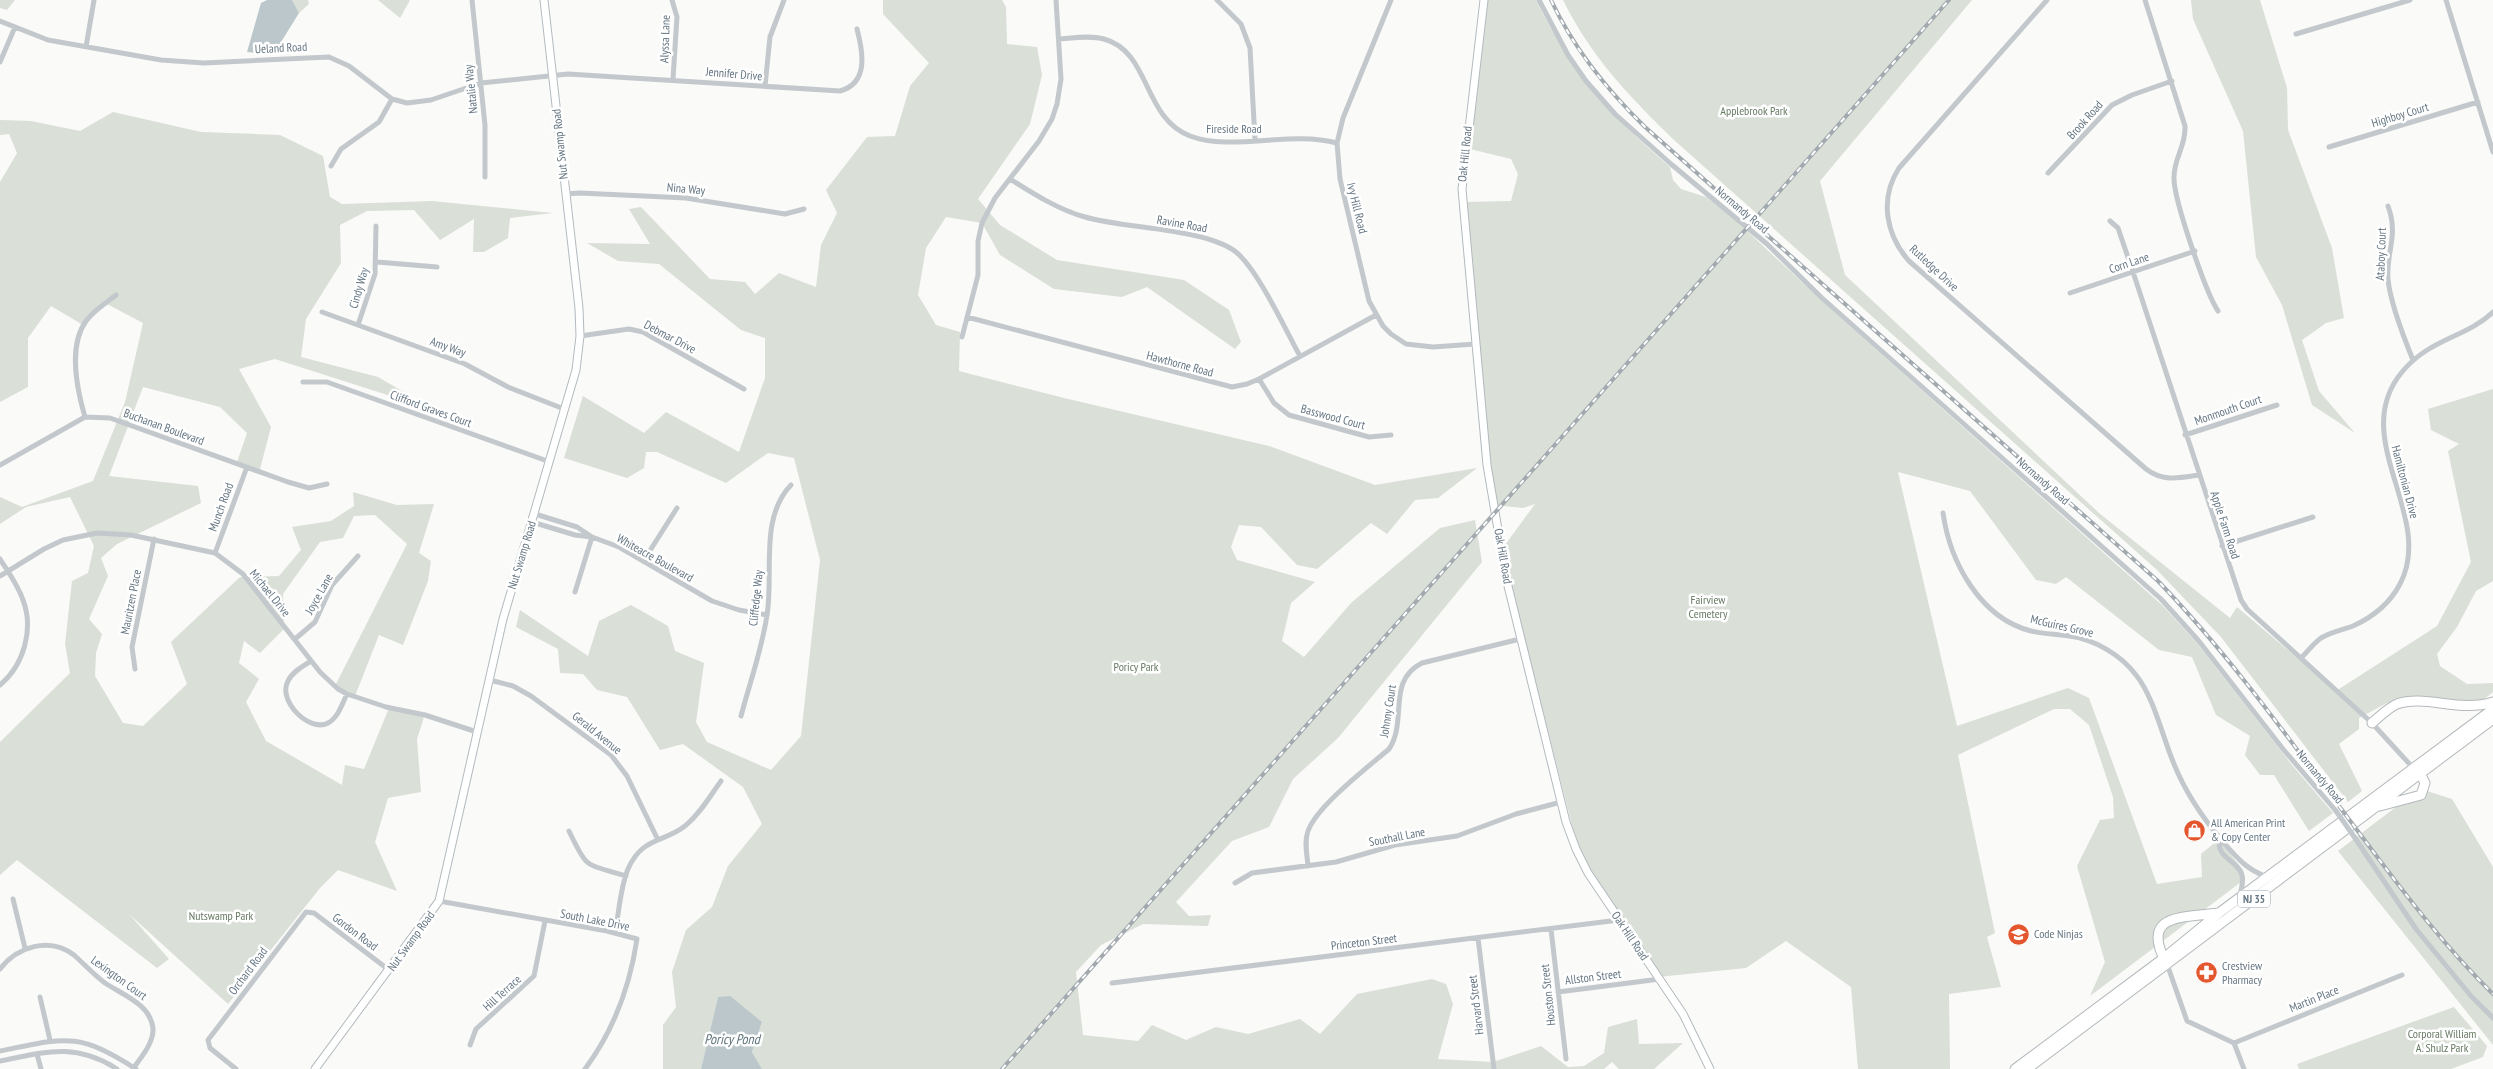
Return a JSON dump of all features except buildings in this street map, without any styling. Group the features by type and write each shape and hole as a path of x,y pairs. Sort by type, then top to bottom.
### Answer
{"highway":[{"path":"2372,723 2392,707 2402,703 2468,707 2493,702"},
{"name":"NJ 35","path":"2015,1069 2368,812 2493,709"},
{"name":"NJ 35","path":"2027,1069 2165,961 2218,913 2267,876 2366,802 2417,771 2493,719"},
{"path":"2368,812 2389,803 2421,795 2425,783 2417,771"},
{"path":"2165,961 2157,936 2162,925 2169,921 2218,913"}],"main road":[{"name":"Nut Swamp Road","path":"315,1069 439,901 505,611 576,370 580,336 544,0"},
{"name":"Oak Hill Road","path":"1484,0 1462,189 1492,496 1506,582 1553,763 1561,802 1580,859 1660,979 1693,1033 1710,1069"}],"street":[{"path":"86,47 94,0"},
{"name":"Natalie Way","path":"472,0 486,136 483,168 485,177"},
{"name":"Alyssa Lane","path":"672,0 677,16 673,79"},
{"path":"765,86 770,37 784,0"},
{"path":"962,337 978,275 978,241 982,223 995,198 1039,141 1052,119 1061,80 1056,0"},
{"path":"1216,0 1241,24 1250,48 1255,140"},
{"name":"Ivy Hill Road","path":"1391,0 1343,118 1337,143 1340,179 1369,301 1376,315 1391,334 1406,344 1433,347 1476,344"},
{"name":"Normandy Road","path":"1539,0 1568,55 1586,81 1615,114 1671,164 1767,244 1822,298 2160,599 2198,640 2283,749 2336,811 2416,929 2466,990 2493,1018"},
{"name":"Rutledge Drive","path":"2047,0 1899,168 1887,200 1890,229 1896,243 1909,261 2152,474 2167,479 2199,475"},
{"path":"2145,0 2172,81 2185,133 2184,146 2174,170 2174,184 2209,293 2218,311"},
{"path":"2296,34 2410,0"},
{"path":"2446,0 2493,152"},
{"name":"Ueland Road","path":"0,21 48,40 189,62 329,57 349,66 392,99 407,103 426,102 480,83 552,75"},
{"path":"0,62 14,27"},
{"name":"Jennifer Drive","path":"552,75 568,74 673,79 834,91 850,88 859,78 862,71 861,45 857,29"},
{"name":"Fireside Road","path":"1059,39 1097,38 1119,46 1136,64 1160,113 1185,134 1211,141 1296,138 1337,143"},
{"name":"Brook Road","path":"2048,173 2112,105 2132,95 2172,81"},
{"path":"330,166 341,149 379,122 392,99"},
{"name":"Highboy Court","path":"2329,147 2478,102"},
{"name":"Ravine Road","path":"1010,179 1064,209 1084,217 1206,238 1226,246 1240,256 1253,272 1300,356"},
{"name":"Nina Way","path":"565,194 686,198 789,214 804,209"},
{"name":"Ataboy Court","path":"2388,206 2393,235 2388,262 2388,280 2413,360"},
{"name":"Apple Farm Road","path":"2110,221 2118,228 2185,435 2243,605 2372,723 2417,771"},
{"name":"Cindy Way","path":"358,326 374,280 377,262 376,226"},
{"name":"Corn Lane","path":"2070,294 2195,251"},
{"path":"377,262 437,267"},
{"path":"0,465 85,417 76,374 80,334 87,320 116,295"},
{"name":"Amy Way","path":"322,312 465,364 508,387 564,409"},
{"name":"Hamiltonian Drive","path":"2302,657 2322,638 2362,622 2386,605 2403,577 2409,549 2408,530 2387,454 2383,420 2394,384 2413,360 2427,348 2475,325 2493,312"},
{"name":"Hawthorne Road","path":"968,317 1224,386 1241,386 1376,315"},
{"name":"Debmar Drive","path":"580,336 629,330 643,332 744,389"},
{"name":"Basswood Court","path":"1259,378 1274,404 1289,415 1369,437 1391,435"},
{"name":"Clifford Graves Court","path":"303,382 327,382 550,462"},
{"name":"Monmouth Court","path":"2185,435 2277,405"},
{"name":"Buchanan Boulevard","path":"85,417 110,418 302,487 314,488 327,484"},
{"name":"Munch Road","path":"215,553 247,467"},
{"name":"Cliffedge Way","path":"741,716 767,615 774,515 781,498 791,485"},
{"path":"644,560 677,508"},
{"name":"McGuires Grove","path":"1943,513 1949,540 1967,581 1981,599 1996,613 2011,623 2030,631 2070,636 2093,643 2109,651 2136,675 2145,690 2186,791 2205,821 2250,870 2267,876"},
{"name":"Whiteacre Boulevard","path":"535,514 577,527 592,537 619,547 712,601 739,610 767,615"},
{"path":"2222,546 2313,517"},
{"path":"532,522 592,537 575,592"},
{"name":"Michael Drive","path":"0,576 44,548 77,536 112,533 154,539 215,553 243,574 328,681 347,694 386,707 425,715 477,732"},
{"name":"Mauritzen Place","path":"135,669 132,647 154,539"},
{"name":"Joyce Lane","path":"295,640 315,622 332,585 358,556"},
{"path":"0,559 23,598 27,630 21,656 9,676 0,685"},
{"name":"Johnny Court","path":"1308,866 1306,838 1312,824 1350,782 1389,749 1393,743 1397,732 1400,689 1407,675 1422,663 1520,639"},
{"path":"311,661 294,673 286,684 287,698 298,713 317,725 327,724 336,717 347,694"},
{"name":"Gerald Avenue","path":"490,680 513,686 531,696 611,755 627,776 657,838"},
{"path":"615,933 626,876 637,854 657,838 680,829 691,821 721,781"},
{"name":"Southall Lane","path":"1235,883 1252,873 1336,862 1395,845 1458,836 1516,814 1561,802"},
{"path":"569,831 580,856 589,865 626,876"},
{"name":"McGuires Grove","path":"2220,838 2219,844 2222,853 2238,867 2242,875 2240,897"},
{"path":"0,969 8,959 25,948 13,899"},
{"name":"South Lake Drive","path":"439,901 615,933 637,939 635,954 617,1014 602,1044 585,1069"},
{"name":"Gordon Road","path":"309,911 389,970"},
{"name":"Orchard Road","path":"236,1069 208,1046 210,1037 303,914 309,911"},
{"name":"Princeton Street","path":"1112,983 1619,920"},
{"name":"Hill Terrace","path":"470,1045 476,1029 534,976 545,921"},
{"name":"Houston Street","path":"1551,929 1566,1059"},
{"name":"Harvard Street","path":"1478,938 1494,1069"},
{"name":"Lexington Court","path":"25,948 45,946 65,950 102,980 145,1009 150,1017 152,1034 149,1046 135,1069"},
{"path":"2165,961 2187,1021 2234,1043 2244,1069"},
{"name":"Martin Place","path":"2234,1043 2402,975"},
{"name":"Allston Street","path":"1558,992 1660,979"},
{"path":"40,997 50,1040"},
{"path":"0,1051 50,1040 83,1041 118,1057 135,1069"},
{"path":"16,1048 18,1058"},
{"path":"0,1061 60,1050 80,1053 117,1069"},
{"path":"37,1054 41,1069"},
{"path":"2038,1069 2044,1056"},
{"path":"111,1065 118,1057"}],"green space":[{"path":"0,0 15,0 7,10 0,8"},
{"path":"292,0 308,0 309,4 299,13"},
{"path":"378,0 410,0 400,18"},
{"name":"Poricy Park","path":"883,0 1002,0 1006,7 1007,44 1037,47 1042,75 1030,124 978,199 1000,225 1057,260 1184,280 1229,310 1241,342 1235,349 1147,287 1122,297 1054,289 1000,255 982,223 946,217 926,248 918,295 936,325 960,332 959,371 1064,398 1269,446 1375,485 1477,468 1438,498 1415,500 1387,534 1371,523 1317,569 1297,565 1261,527 1239,525 1231,547 1237,560 1315,582 1291,603 1282,641 1304,657 1351,603 1440,528 1475,520 1482,562 1338,738 1293,779 1269,827 1232,841 1176,902 1189,916 1211,915 1208,926 1143,924 1101,945 1076,972 1083,1035 1138,1041 1152,1025 1186,1040 1216,1027 1248,1034 1300,1019 1320,1034 1357,994 1432,979 1446,984 1453,1004 1438,1059 1493,1062 1541,1046 1568,1067 1584,1066 1604,1053 1608,1027 1637,1019 1639,1044 1683,1043 1654,1069 1619,1069 1612,1062 1604,1069 762,1069 752,1052 762,1022 718,997 701,1069 663,1069 663,1025 676,1007 672,972 686,930 712,907 728,866 762,824 743,787 683,744 660,750 627,697 597,690 583,674 560,673 558,649 516,627 520,610 588,656 599,621 631,605 668,626 675,651 704,663 696,722 707,742 771,770 801,736 820,560 794,458 768,453 726,483 657,452 646,452 644,468 627,478 564,458 583,396 644,433 666,412 739,452 765,378 765,338 741,330 659,264 618,261 587,243 650,244 629,209 641,207 710,279 745,282 755,294 779,273 816,287 821,245 837,213 826,190 867,137 895,136 910,86 929,63 883,14"},
{"name":"Fairview Cemetery","path":"1484,0 1536,0 1578,71 1628,129 1670,167 1673,180 1681,189 1706,197 1732,217 1832,310 2162,605 2197,643 2292,765 2333,813 2309,831 2274,775 2260,775 2245,755 2250,736 2216,715 2192,657 2159,650 2066,577 2056,584 2036,580 1970,491 1898,472 1957,726 2068,688 2089,698 2157,884 2202,877 2201,854 2219,839 2238,864 2241,882 2090,996 2105,962 2077,866 2100,820 2114,818 2113,797 2089,725 2070,709 2054,709 1958,755 1995,933 1987,937 2001,987 1949,994 1950,1069 1858,1069 1851,987 1786,941 1746,968 1658,977 1581,861 1502,549 1535,504 1523,508 1494,505 1463,202 1511,201 1518,174 1511,159 1466,148"},
{"name":"Applebrook Park","path":"1563,0 1972,0 1820,181 1845,275 2099,513 2230,618 2237,607 2336,691 2437,626 2471,562 2448,451 2459,444 2431,430 2428,409 2493,389 2493,581 2476,591 2457,627 2437,654 2440,666 2467,684 2493,683 2493,692 2482,701 2387,703 2359,718 2359,729 2339,744 2362,791 2348,802 2221,637 2157,570 1674,140 1612,75 1586,40"},
{"path":"2191,0 2260,0 2287,88 2288,130 2332,248 2344,318 2326,323 2302,340 2319,391 2355,433 2312,405 2282,305 2256,257 2243,131 2193,19"},
{"name":"Nutswamp Park","path":"113,112 201,132 280,135 323,156 330,197 342,204 432,201 553,213 510,218 508,238 484,252 473,252 474,219 440,240 414,210 367,211 340,225 341,263 306,319 301,357 378,377 409,395 400,399 275,359 239,369 271,427 259,473 236,465 247,433 220,407 143,387 109,476 198,486 201,503 117,544 101,558 108,576 89,619 102,634 96,653 95,676 123,723 143,726 187,684 171,642 240,577 279,576 301,550 292,527 331,521 354,506 353,492 397,505 434,504 419,553 431,561 428,581 403,645 379,635 355,696 335,686 407,544 375,515 354,516 343,538 320,542 283,594 284,629 260,653 244,641 239,663 259,679 246,702 266,741 342,785 345,765 364,769 389,708 424,717 417,739 421,792 388,798 375,842 397,891 338,870 320,888 228,1004 129,914 169,959 157,968 17,860 0,875 0,742 70,673 65,644 72,581 88,573 94,546 70,497 26,507 0,524 0,497 22,507 93,481 125,402 143,323 107,304 83,325 51,306 28,338 28,387 0,402 0,182 17,153 9,134 0,135 0,120 31,121 80,131"},
{"path":"2417,791 2427,791 2452,799 2493,867 2493,1045 2338,851"},
{"name":"Corporal William A. Shulz Park","path":"2454,1007 2487,1046 2483,1057 2451,1069 2299,1069 2297,1064"}],"water":[{"path":"267,0 292,0 299,13 273,55 247,52 261,3"},
{"name":"Poricy Pond","path":"730,996 762,1022 752,1052 762,1069 701,1069 718,997"}],"railway":[{"path":"1551,0 1570,35 1592,68 1645,127 2158,581 2242,677 2428,923 2493,994"},
{"path":"1002,1069 1949,0"}],"place":[{"name":"All American Print & Copy Center","path":"2195,830"},
{"name":"Code Ninjas","path":"2018,934"},
{"name":"Crestview Pharmacy","path":"2206,973"}]}
